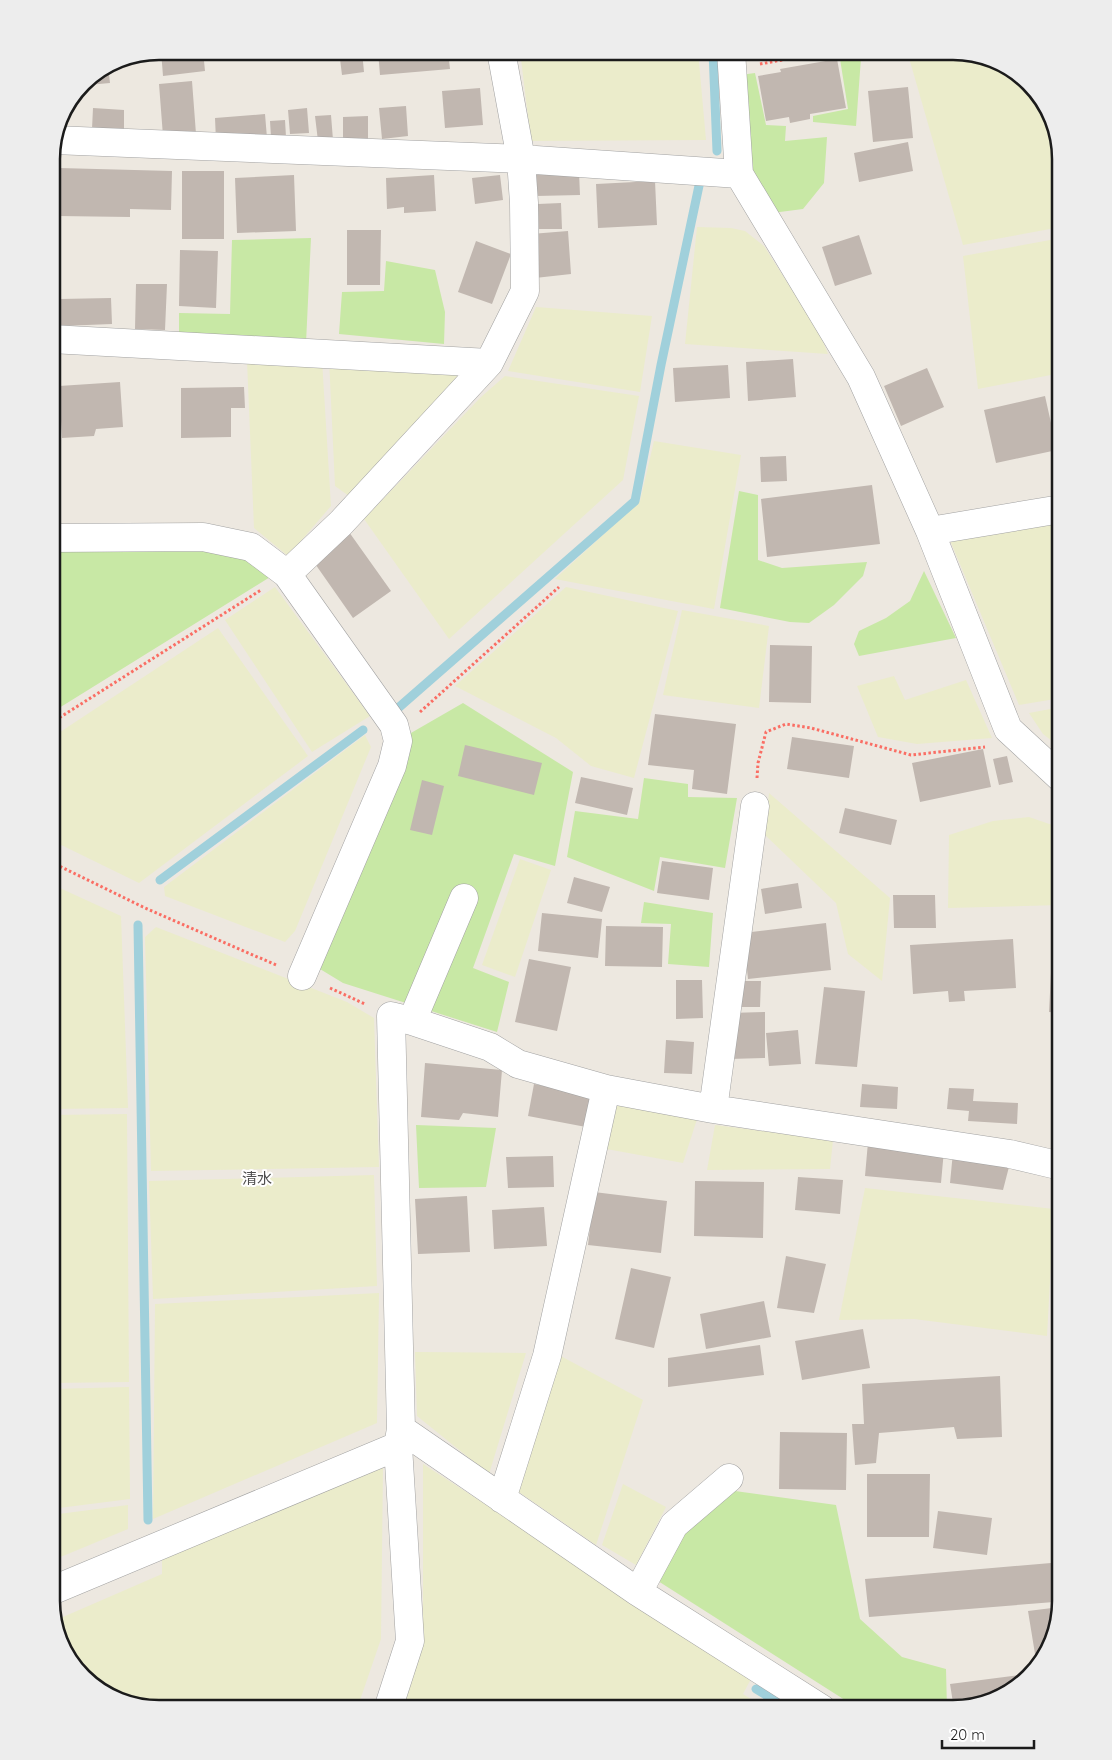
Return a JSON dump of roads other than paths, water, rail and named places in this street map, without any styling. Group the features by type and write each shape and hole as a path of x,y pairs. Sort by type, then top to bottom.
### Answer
{"street":[{"path":"287,574 341,523 489,363 524,291 524,203 521,159 503,60"},
{"path":"732,60 739,174 861,377 930,531 1008,729 1052,769"},
{"path":"62,140 521,159 739,174"},
{"path":"60,339 489,363"},
{"path":"930,531 1052,510"},
{"path":"60,538 202,537 251,547 287,574 394,725 398,741 392,766 302,976"},
{"path":"713,1109 755,806"},
{"path":"391,1700 410,1641 400,1438 401,1018 464,898"},
{"path":"401,1018 490,1047 518,1064 606,1089 713,1109 1010,1154 1052,1164"},
{"path":"502,1499 547,1356 606,1089"},
{"path":"400,1438 502,1499 638,1592 808,1700"},
{"path":"60,1587 400,1438"},
{"path":"638,1592 674,1525 730,1478"}],"waterway":[{"path":"713,60 717,151"},
{"path":"397,709 635,501 661,365 700,181"},
{"path":"160,880 363,730"},
{"path":"138,925 148,1520"},
{"path":"756,1689 774,1700"}],"district":[{"name":"清水","path":"257,1178"}]}
